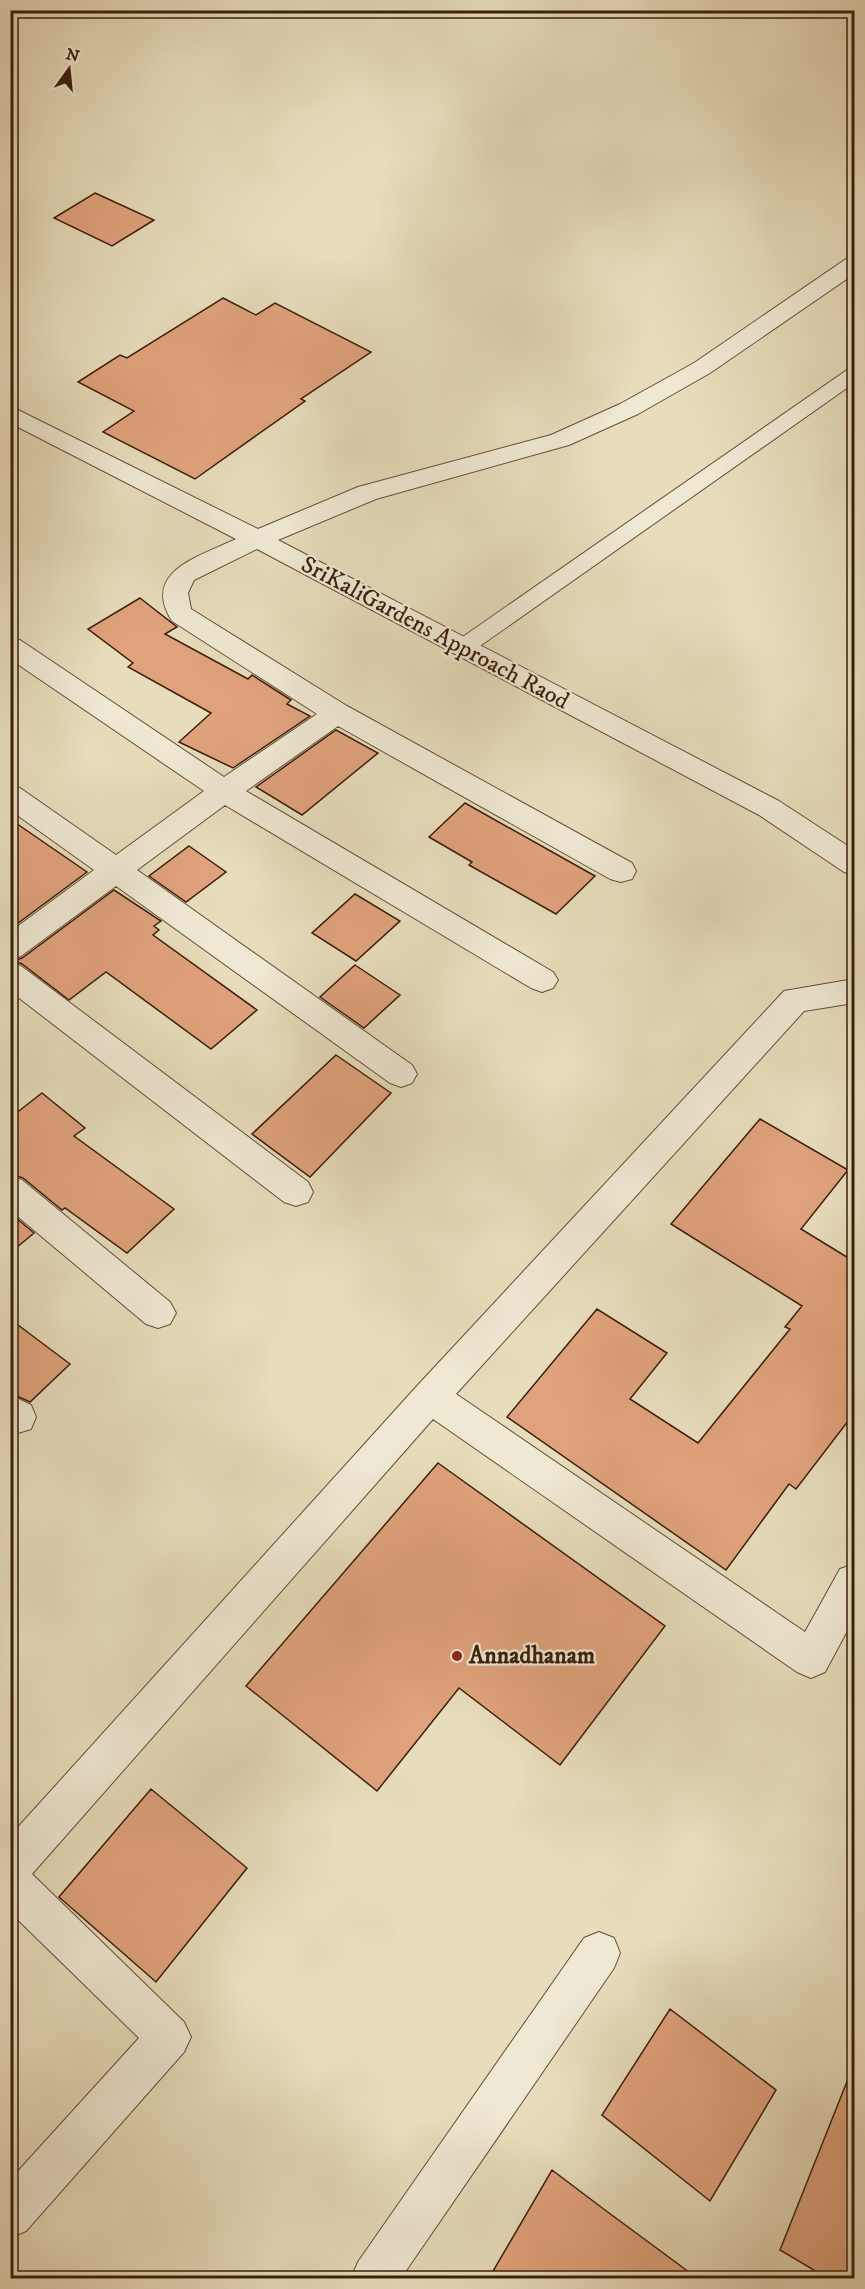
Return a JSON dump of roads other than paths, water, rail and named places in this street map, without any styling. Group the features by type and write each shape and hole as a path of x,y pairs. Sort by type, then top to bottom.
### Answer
{"street":[{"path":"621,872 337,713 206,632 181,615 175,604 176,583 185,574 257,539 368,493 560,440 629,409 702,368 855,264"},
{"name":"SriKaliGardens Approach Raod","path":"10,412 769,808 855,864"},
{"path":"10,646 224,791 542,980"},
{"path":"10,948 224,791 283,753 337,713"},
{"path":"10,795 400,1074"},
{"path":"10,974 296,1192"},
{"path":"10,1868 430,1397 795,1000 855,991"},
{"path":"10,1190 158,1313"},
{"path":"430,1397 811,1659 855,1582"},
{"path":"10,1882 168,2037 10,2215"},
{"path":"374,2278 599,1953"}],"lane":[{"path":"462,648 855,374"}],"place":[{"name":"Annadhanam","path":"457,1656"}]}
